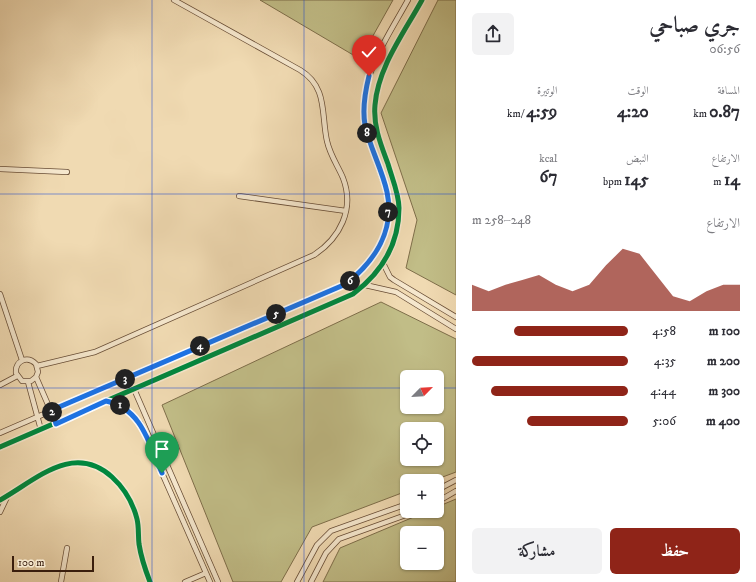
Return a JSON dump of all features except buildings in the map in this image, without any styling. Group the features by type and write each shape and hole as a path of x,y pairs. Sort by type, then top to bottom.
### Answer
{"street":[{"path":"37,366 95,352 314,255 324,248 337,235 346,211 345,185 328,143 323,99 315,82 300,70 174,0"},
{"path":"0,433 346,284 360,272 372,258 381,242 387,225 389,206 387,191 365,124 365,92 375,62 408,0"},
{"path":"0,447 354,294 365,285 383,263 392,246 396,233 399,207 395,186 378,135 375,114 376,93 386,66 422,0"},
{"path":"0,169 67,172"},
{"path":"239,196 346,211"},
{"path":"383,263 390,277 394,280 456,317"},
{"path":"365,285 396,292 456,329"},
{"path":"0,294 22,360"},
{"path":"22,360 32,360 37,366 38,372 36,377 28,382 17,376 16,367 22,360"},
{"path":"0,385 17,376"},
{"path":"36,377 52,410 56,424"},
{"path":"28,382 41,430"},
{"path":"134,389 218,582"},
{"path":"106,401 125,408 140,423 209,582"},
{"path":"0,500 57,466 77,463 97,466 106,472 123,489 133,508 139,531 141,556 150,582"},
{"path":"444,486 456,480"},
{"path":"444,498 456,491"},
{"path":"0,512 8,496"},
{"path":"297,582 317,545 331,530 400,506"},
{"path":"311,582 326,553 339,539 400,517"},
{"path":"61,582 67,548"},
{"path":"185,582 206,573"}],"shaded area":[{"path":"260,0 393,0 360,59"},
{"path":"438,0 456,0 456,295 406,268 417,220 381,113"},
{"path":"381,302 456,339 456,472 444,476 444,474 400,474 400,494 312,527 281,582 233,582 162,405"},
{"path":"456,499 456,582 323,582 340,548 411,518 444,518 444,504"}],"cycle path":[{"path":"0,447 353,294 372,277 380,267 392,245 396,234 399,208 395,186 376,128 375,105 377,91 386,64 422,0"},
{"path":"0,500 55,468 69,464 83,463 97,467 112,477 128,496 138,522 139,544 150,582"}],"route":[{"path":"162,473 140,423 125,408 115,403 106,401 56,424 52,410 346,284 360,272 372,258 381,242 387,225 389,206 387,191 365,124 365,92 369,76"}]}
